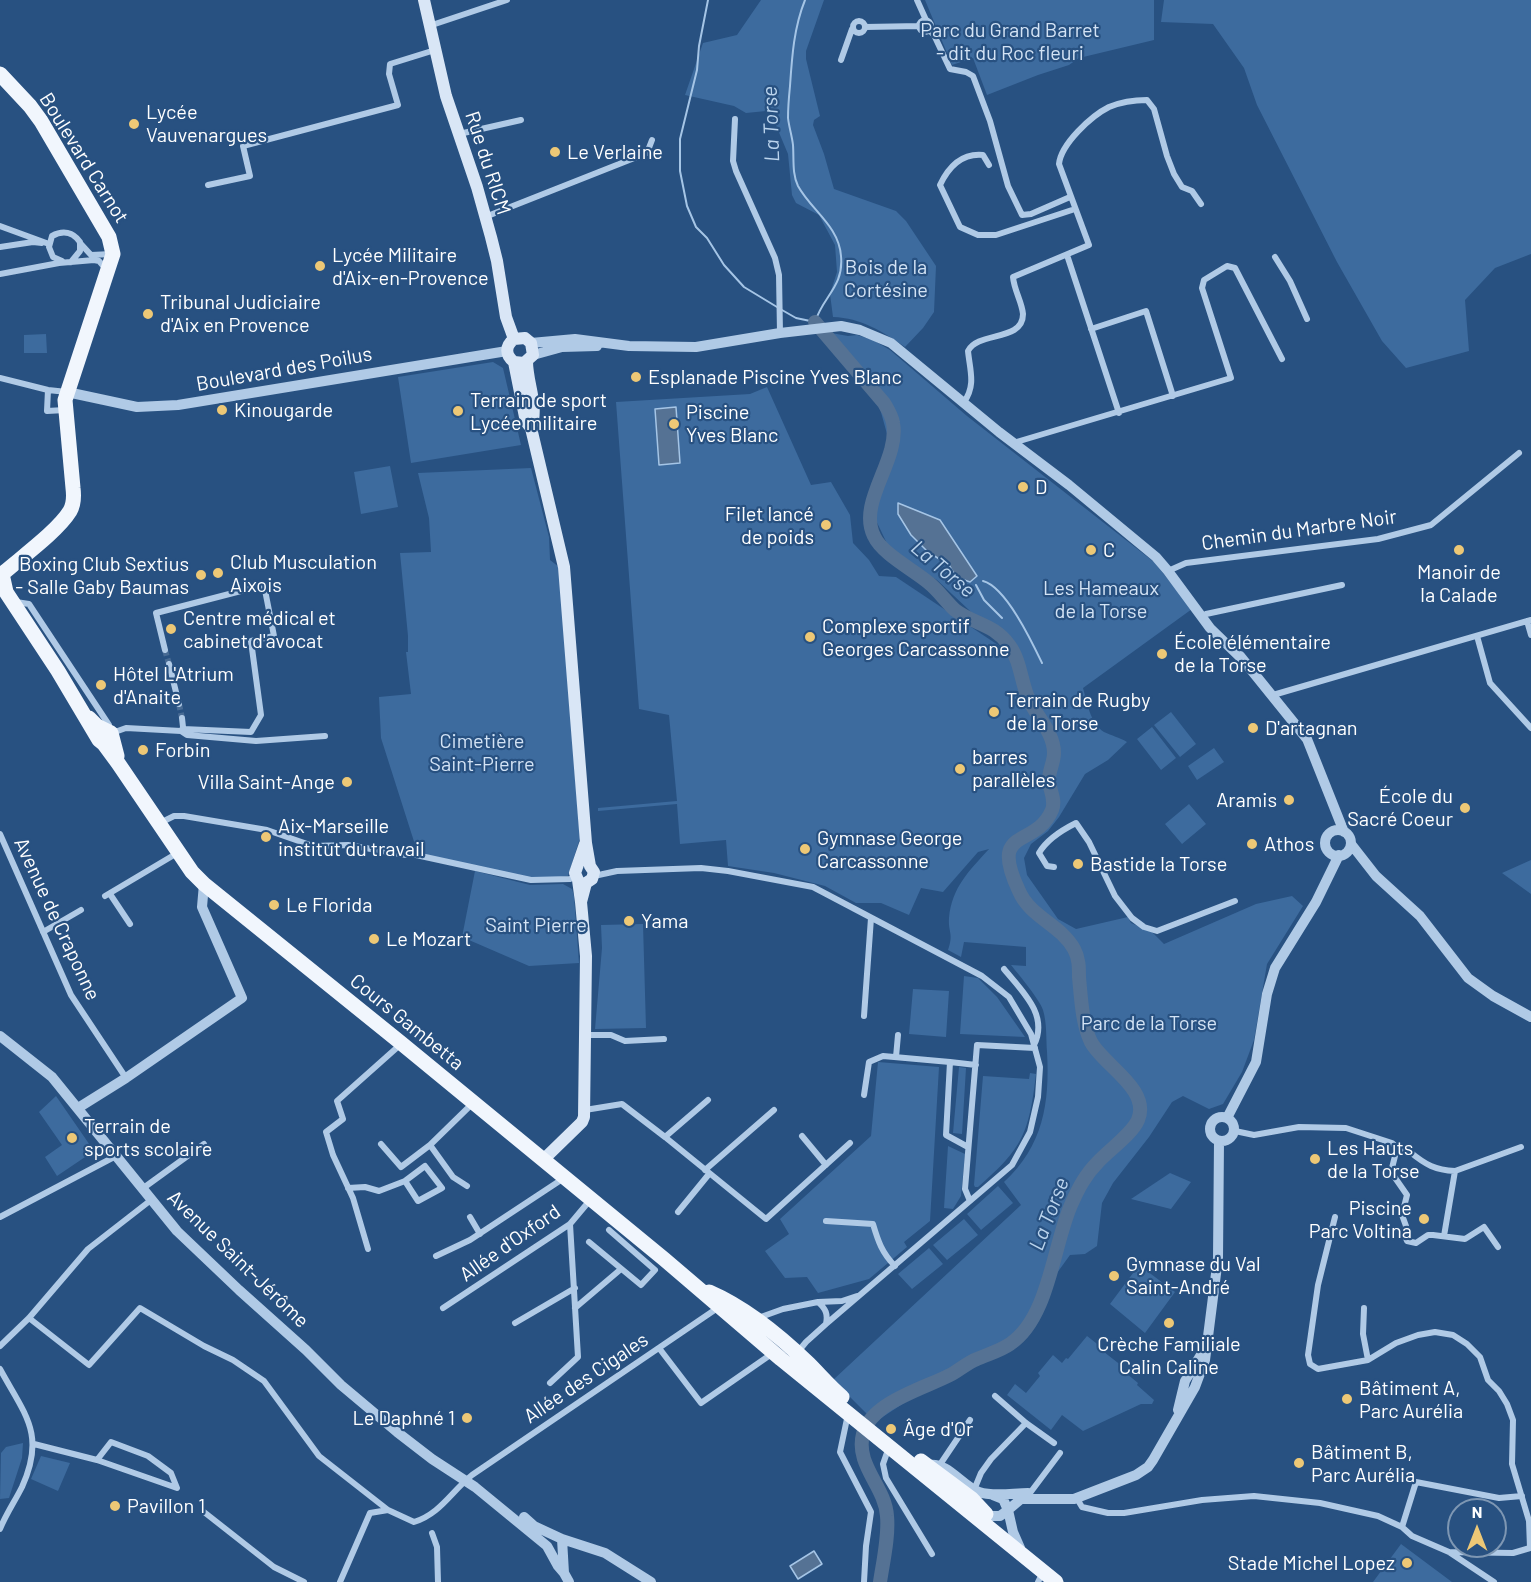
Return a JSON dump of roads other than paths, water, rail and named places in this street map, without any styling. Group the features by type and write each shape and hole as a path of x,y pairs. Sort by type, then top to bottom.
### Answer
{"main road":[{"name":"Rue du RICM","path":"424,0 446,96 497,261 506,317 514,339"},
{"name":"Boulevard Carnot","path":"0,74 41,121 110,237 113,254 67,392 65,410 74,500 71,509 45,537 1,575"},
{"path":"531,428 534,420 531,353 522,337 514,339 507,351 514,362 526,422 531,428 564,567 587,874 581,902 587,982 584,1035 585,1110 582,1122 543,1160"},
{"path":"514,362 521,363 531,353"},
{"name":"Cours Gambetta","path":"1,575 6,599 82,709 107,736 118,763 192,872 698,1287 722,1303 752,1317 797,1353 848,1413 866,1423"},
{"name":"Cours Gambetta","path":"722,1303 774,1353 822,1385 866,1423"},
{"path":"866,1423 889,1447 933,1482 982,1516 1020,1548 1042,1574 1063,1582"},
{"path":"866,1423 900,1447 929,1463 972,1500 982,1516 1042,1574 1056,1582"}],"street":[{"path":"429,27 507,0"},
{"path":"917,0 926,20 931,24 929,30"},
{"path":"920,26 922,21 926,20"},
{"path":"841,60 852,29 860,33 865,27 920,26"},
{"path":"920,26 922,31 929,30"},
{"path":"929,30 934,35 950,69 968,73 974,79 990,122 1008,186 1022,215 1031,214 1070,197"},
{"path":"208,185 250,176 243,146 398,105 389,74 390,64 435,50"},
{"path":"964,402 972,386 968,351 970,347 980,341 1014,331 1021,322 1022,310 1013,277 1089,246 1059,164 1060,155 1095,116 1110,107 1132,100 1147,100 1154,109 1174,174 1182,187 1192,191 1201,204"},
{"path":"735,119 733,161 775,258 780,275 780,333"},
{"path":"459,134 521,120"},
{"path":"484,217 647,153 652,140"},
{"path":"989,165 983,155 972,154 960,159 945,175 940,185 960,227 978,235 996,235 1075,209"},
{"path":"0,226 49,244"},
{"path":"80,242 78,256 68,262 53,257 50,253 49,244 52,236 64,232 74,236 80,242 91,255 113,254"},
{"path":"0,247 33,242 49,244"},
{"path":"1067,255 1119,412"},
{"path":"1275,257 1290,281 1306,319"},
{"path":"0,274 53,264 94,260 99,261 108,272"},
{"path":"1013,443 1231,378 1202,288 1204,280 1227,266 1235,268 1282,359"},
{"path":"1091,329 1146,311 1173,396"},
{"path":"531,353 575,339 615,345 696,347 780,333 841,326 854,328 891,344 1156,557 1273,695 1307,739 1344,832 1350,839 1275,969 1267,994 1256,1062 1227,1118"},
{"name":"Boulevard des Poilus","path":"67,392 137,407 175,406 507,351"},
{"path":"0,378 48,390 67,392"},
{"path":"48,390 47,411 65,410"},
{"name":"Chemin du Marbre Noir","path":"1168,571 1186,563 1378,539 1431,525 1519,453"},
{"path":"107,736 126,728 251,732 261,715 251,641 274,636 264,585 156,613 165,650"},
{"path":"1204,616 1342,585"},
{"name":"Cours Gambetta","path":"6,599 29,604 109,726 107,736"},
{"path":"1273,695 1529,620 1531,635"},
{"path":"1477,636 1490,682 1531,728"},
{"path":"169,664 179,704"},
{"path":"182,718 182,730 187,735 256,741 325,736"},
{"path":"1335,807 1331,831 1325,842 1341,851 1364,859 1376,876 1420,916 1468,978 1493,996 1531,1017"},
{"path":"159,823 178,815 267,830 313,846 348,845 416,855 531,880 570,879 587,874 662,868 701,868 813,887 982,976 1009,997 1031,1034 1040,1067 1038,1097 1030,1132 1012,1165 826,1324 797,1353"},
{"path":"1054,867 1047,866 1039,853 1042,847 1060,831 1076,823 1089,842 1115,896 1132,918 1144,927 1157,931 1235,902"},
{"path":"1331,831 1344,832"},
{"name":"Avenue de Craponne","path":"0,836 70,995 126,1078"},
{"path":"130,924 108,895 179,852"},
{"path":"78,1107 126,1078 242,998 207,919 210,889"},
{"path":"43,932 81,910"},
{"path":"864,1016 871,918"},
{"path":"1004,969 1035,1008 1040,1033 1034,1046"},
{"name":"Avenue Saint-Jérôme","path":"0,1035 52,1077 177,1231 255,1305 306,1350 432,1451 534,1526 556,1545"},
{"path":"584,1035 611,1035 626,1041 664,1039"},
{"path":"896,1057 898,1035"},
{"path":"368,1249 326,1132 343,1119 337,1101 401,1043"},
{"path":"970,1201 965,1189 977,1045 1034,1046"},
{"path":"864,1095 869,1062 883,1056 976,1065"},
{"path":"950,1062 946,1135 968,1146"},
{"path":"665,1137 708,1100"},
{"path":"381,1144 401,1167 430,1145 474,1102"},
{"path":"585,1110 622,1104 766,1219 850,1143"},
{"path":"678,1212 707,1172 774,1110"},
{"path":"1219,1118 1227,1118 1233,1123 1235,1131 1228,1140 1219,1141 1211,1134 1212,1124 1219,1118"},
{"path":"1235,1131 1254,1135 1299,1127 1346,1128 1392,1143 1402,1152 1410,1152 1426,1165 1455,1171 1521,1147"},
{"path":"802,1136 826,1165"},
{"path":"982,1516 1000,1516 1021,1499 1074,1499 1136,1475 1148,1467 1177,1419 1185,1381 1206,1347 1218,1257 1219,1141"},
{"path":"142,1189 204,1144"},
{"path":"430,1145 453,1177 467,1186"},
{"path":"1397,1148 1391,1172 1407,1195 1402,1215 1406,1226 1404,1236 1407,1241 1416,1243 1428,1235 1465,1239 1484,1227 1498,1247"},
{"path":"0,1217 116,1156"},
{"path":"348,1188 365,1187 379,1191 405,1181 425,1166 442,1188 418,1201 405,1181"},
{"path":"1444,1236 1455,1171"},
{"path":"436,1256 480,1234 564,1178"},
{"name":"Allée d'Oxford","path":"443,1308 570,1224 591,1199"},
{"path":"0,1346 29,1318 88,1249 151,1200"},
{"path":"470,1217 480,1234"},
{"path":"1335,1218 1318,1285 1308,1355 1310,1364 1318,1369 1368,1360 1396,1343 1435,1332 1453,1335 1467,1344 1480,1357 1488,1380 1499,1391 1513,1420 1512,1464 1522,1496 1528,1503 1530,1548 1507,1553"},
{"path":"826,1221 873,1224 878,1243 895,1266"},
{"path":"550,1383 578,1357 570,1224"},
{"path":"589,1242 641,1284 655,1270 609,1230"},
{"path":"576,1308 621,1269"},
{"path":"515,1323 575,1288"},
{"path":"752,1317 760,1318 783,1309 818,1302 842,1301 863,1294"},
{"path":"818,1302 824,1307 826,1324"},
{"name":"Allée des Cigales","path":"29,1318 89,1365 140,1308 204,1346 233,1360 264,1381 319,1456 388,1510 414,1522 437,1511 469,1478 722,1303"},
{"path":"1364,1308 1363,1334 1368,1360"},
{"path":"659,1348 701,1403 774,1353"},
{"path":"0,1369 27,1419 34,1444 33,1456 23,1484 0,1529"},
{"path":"995,1396 1026,1423 1054,1443"},
{"path":"848,1413 840,1452 871,1512 864,1582"},
{"path":"929,1463 970,1420"},
{"path":"974,1490 981,1473 991,1459 1026,1423"},
{"path":"34,1444 97,1460 148,1477 171,1488 177,1488 171,1473 148,1456 111,1442 97,1460"},
{"path":"889,1447 883,1464 886,1478 932,1554"},
{"path":"1030,1493 1060,1453"},
{"path":"929,1463 933,1482"},
{"path":"929,1463 974,1490 1003,1499 1020,1548"},
{"path":"1402,1527 1416,1482 1498,1498 1522,1496"},
{"path":"990,1494 1082,1494"},
{"path":"1082,1494 1079,1502 1082,1507"},
{"path":"1082,1494 1091,1509"},
{"path":"1053,1499 1108,1513 1137,1513 1202,1500 1254,1496 1320,1503 1378,1516 1402,1527 1412,1536 1447,1551"},
{"path":"340,1582 370,1513 388,1510"},
{"path":"204,1512 274,1567 304,1582"},
{"path":"432,1533 437,1546 438,1582"},
{"path":"566,1577 556,1545 587,1547 605,1553 651,1582"},
{"path":"1458,1558 1494,1582"}],"waterway":[{"path":"708,0 697,70 680,139 680,171 687,206 696,227 707,238 724,265 744,287 777,307"},
{"name":"La Torse","path":"782,310 796,318 815,322 836,284 841,267 839,245 835,236 803,195 794,171 793,145 788,118 789,102 794,42 805,0"},
{"name":"La Torse","path":"815,322 884,403 892,420 891,451 871,509 870,523 874,536 884,549 936,589 955,610 990,628 1003,638 1013,651 1029,700 1051,739 1054,753 1049,778 1053,799 1052,810 1044,822 1011,847 1009,856 1011,870 1019,891 1030,908 1061,933 1074,949 1078,963 1082,1010 1088,1035 1097,1051 1132,1088 1138,1098 1140,1109 1135,1125 1093,1167 1079,1188 1065,1222 1042,1299 1023,1332 1002,1349 901,1397 877,1413 868,1423 863,1434 863,1456 881,1495 887,1516 880,1582"},
{"path":"983,581 992,585 1009,604 1042,663"},
{"path":"976,585 984,600 1002,618"}],"tunnel":[{"path":"165,650 169,664"},
{"path":"179,704 182,718"}],"place":[{"name":"Lycée Vauvenargues","path":"134,124"},
{"name":"Le Verlaine","path":"555,152"},
{"name":"Lycée Militaire d'Aix-en-Provence","path":"320,266"},
{"name":"Tribunal Judiciaire d'Aix en Provence","path":"148,314"},
{"name":"Esplanade Piscine Yves Blanc","path":"636,377"},
{"name":"Kinougarde","path":"222,410"},
{"name":"Terrain de sport Lycée militaire","path":"458,411"},
{"name":"Piscine Yves Blanc","path":"674,424"},
{"name":"D","path":"1023,487"},
{"name":"Filet lancé de poids","path":"826,525"},
{"name":"C","path":"1091,550"},
{"name":"Manoir de la Calade","path":"1459,550"},
{"name":"Club Musculation Aixois","path":"218,573"},
{"name":"Boxing Club Sextius - Salle Gaby Baumas","path":"201,575"},
{"name":"Centre médical et cabinet d'avocat","path":"171,629"},
{"name":"Complexe sportif Georges Carcassonne","path":"810,637"},
{"name":"École élémentaire de la Torse","path":"1162,654"},
{"name":"Hôtel L'Atrium d'Anaite","path":"101,685"},
{"name":"Terrain de Rugby de la Torse","path":"994,712"},
{"name":"D'artagnan","path":"1253,728"},
{"name":"Forbin","path":"143,750"},
{"name":"barres parallèles","path":"960,769"},
{"name":"Villa Saint-Ange","path":"347,782"},
{"name":"Aramis","path":"1289,800"},
{"name":"École du Sacré Coeur","path":"1465,808"},
{"name":"Aix-Marseille institut du travail","path":"266,837"},
{"name":"Athos","path":"1252,844"},
{"name":"Gymnase George Carcassonne","path":"805,849"},
{"name":"Bastide la Torse","path":"1078,864"},
{"name":"Le Florida","path":"274,905"},
{"name":"Yama","path":"629,921"},
{"name":"Le Mozart","path":"374,939"},
{"name":"Terrain de sports scolaire","path":"72,1138"},
{"name":"Les Hauts de la Torse","path":"1315,1159"},
{"name":"Piscine Parc Voltina","path":"1424,1219"},
{"name":"Gymnase du Val Saint-André","path":"1114,1276"},
{"name":"Crèche Familiale Calin Caline","path":"1169,1323"},
{"name":"Bâtiment A, Parc Aurélia","path":"1347,1399"},
{"name":"Le Daphné 1","path":"467,1418"},
{"name":"Âge d'Or","path":"891,1429"},
{"name":"Bâtiment B, Parc Aurélia","path":"1299,1463"},
{"name":"Pavillon 1","path":"115,1506"},
{"name":"Stade Michel Lopez","path":"1407,1563"}],"park label":[{"name":"Parc du Grand Barret - dit du Roc fleuri","path":"1010,42"},
{"name":"Bois de la Cortésine","path":"886,278"},
{"name":"Les Hameaux de la Torse","path":"1101,600"},
{"name":"Cimetière Saint-Pierre","path":"482,752"},
{"name":"Saint Pierre","path":"536,925"},
{"name":"Parc de la Torse","path":"1149,1023"}]}
